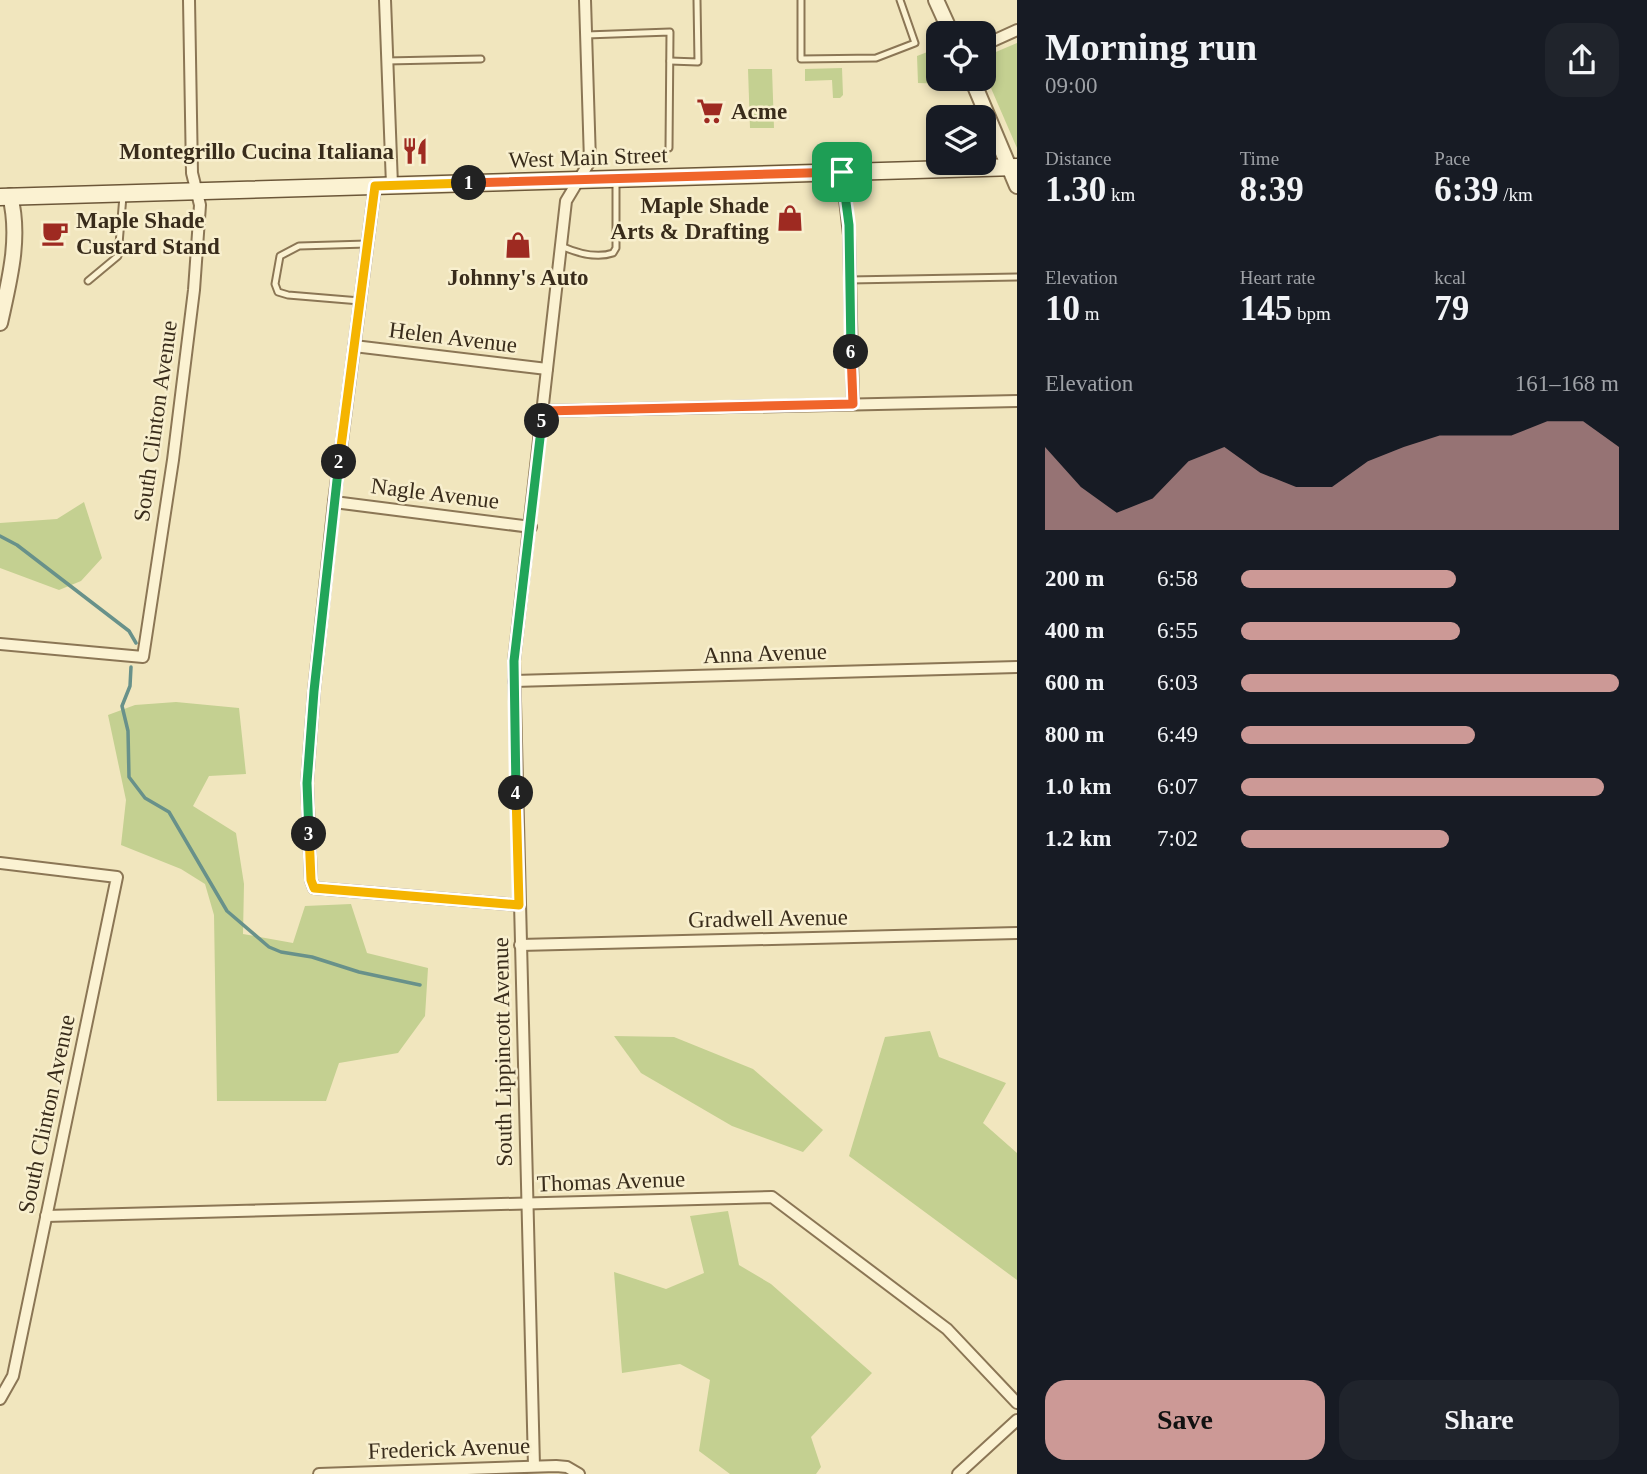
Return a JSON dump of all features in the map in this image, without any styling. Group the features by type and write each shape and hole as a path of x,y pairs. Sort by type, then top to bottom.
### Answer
{"main road":[{"name":"West Main Street","path":"3,193 375,186 1013,167"}],"street":[{"name":"South Clinton Avenue","path":"0,644 143,657 173,460 194,290 200,205 192,173 189,0"},
{"path":"385,0 392,185"},
{"name":"South Lippincott Avenue","path":"534,1466 514,681 519,614 567,197 590,161 585,0"},
{"path":"936,0 946,21"},
{"path":"996,40 1017,30"},
{"path":"978,91 1013,167 1017,186"},
{"path":"842,172 849,225 853,404"},
{"path":"375,186 334,502 307,783 311,880 314,888 519,905"},
{"path":"0,323 15,241 15,215 3,193"},
{"name":"Helen Avenue","path":"354,346 547,369"},
{"path":"543,411 1017,401"},
{"name":"Nagle Avenue","path":"334,502 531,527"},
{"name":"Anna Avenue","path":"514,681 1017,667"},
{"name":"South Clinton Avenue","path":"0,863 117,877 13,1376 0,1399"},
{"name":"Gradwell Avenue","path":"520,945 1017,933"},
{"name":"Thomas Avenue","path":"46,1216 772,1197 947,1329 1017,1403"},
{"path":"958,1474 1017,1420"},
{"name":"Frederick Avenue","path":"319,1474 534,1466 566,1467 579,1474"}],"lane":[{"path":"670,61 698,62 697,0"},
{"path":"801,0 802,59 876,58 915,43 900,0"},
{"path":"586,35 670,32 669,148"},
{"path":"386,61 481,59"},
{"path":"561,246 579,254 613,253 615,178"},
{"path":"88,281 118,256 123,192"},
{"path":"360,301 288,295 278,292 275,284 280,256 299,246 367,244"},
{"path":"849,280 1017,276"}],"green space":[{"path":"1017,43 1017,148 992,91 996,91 996,52"},
{"path":"926,52 926,83 918,83 917,56"},
{"path":"842,68 843,95 840,98 833,98 832,80 805,81 805,69"},
{"path":"748,69 772,69 774,128 750,128"},
{"path":"84,502 102,558 81,581 59,590 0,568 0,523 57,519"},
{"path":"176,702 239,708 246,774 209,776 193,806 236,833 244,884 243,934 293,943 305,906 351,904 367,953 428,968 425,1016 398,1053 339,1063 326,1101 217,1101 214,915 205,884 181,869 121,845 126,800 108,715 135,705"},
{"path":"930,1031 939,1057 1006,1083 983,1123 1017,1153 1017,1280 849,1156 885,1037"},
{"path":"614,1036 674,1037 753,1069 823,1130 803,1152 732,1126 641,1073"},
{"path":"728,1211 739,1265 771,1284 872,1373 811,1437 821,1467 816,1474 730,1474 699,1451 710,1380 680,1364 622,1373 614,1272 666,1289 704,1273 690,1216"}],"waterway":[{"path":"0,536 17,545 129,631 136,643"},
{"path":"131,667 130,686 122,706 128,731 129,777 145,798 169,812 227,911 269,947 281,952 312,957 359,972 420,985"}],"place":[{"name":"Acme","path":"710,111"},
{"name":"Montegrillo Cucina Italiana","path":"415,151"},
{"name":"Maple Shade Arts & Drafting","path":"790,218"},
{"name":"Maple Shade Custard Stand","path":"55,233"},
{"name":"Johnny's Auto","path":"518,245"}],"route":[{"path":"842,172 849,235 853,404 543,411 514,661 519,905 314,888 311,880 307,783 314,691 334,502 375,186 842,172"}]}
